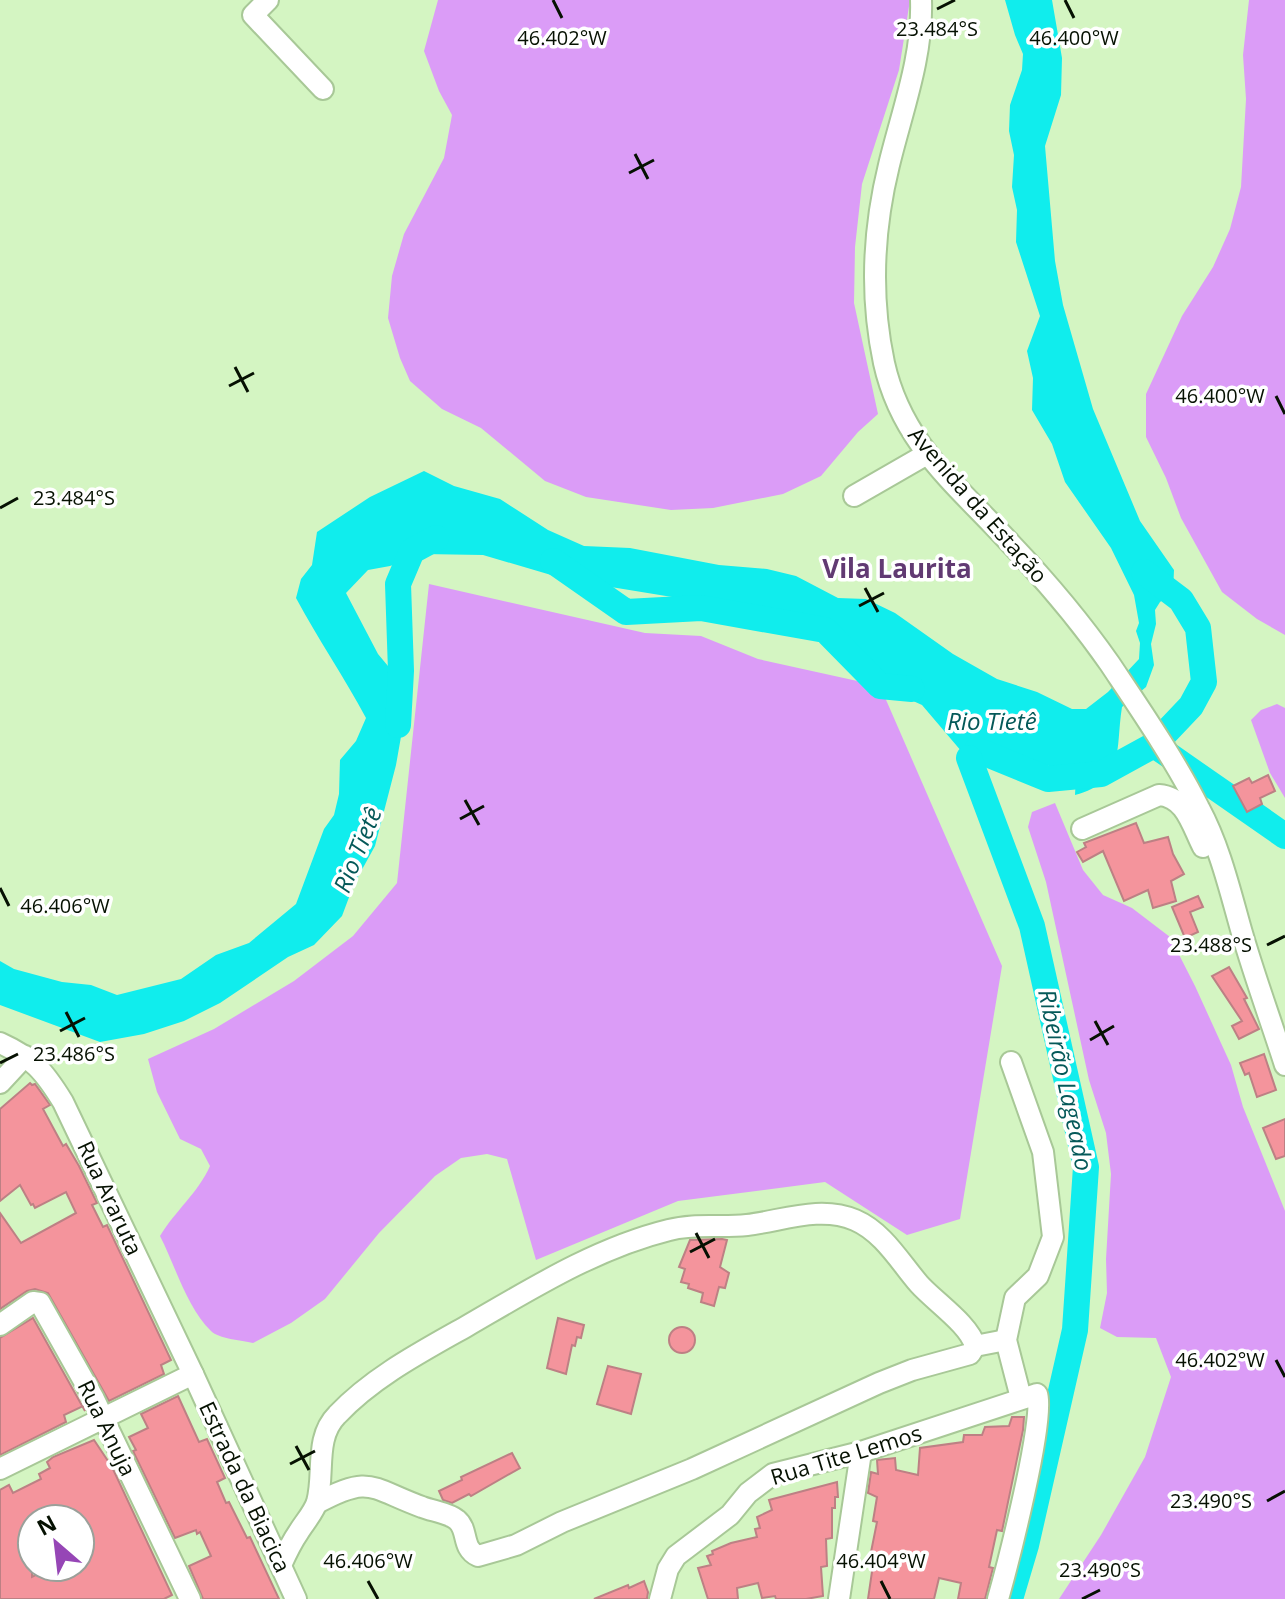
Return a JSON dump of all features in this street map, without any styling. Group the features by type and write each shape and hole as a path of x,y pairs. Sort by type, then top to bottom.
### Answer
{"street":[{"path":"268,0 253,15 323,89"},
{"name":"Avenida da Estação","path":"921,0 918,49 881,201 874,280 884,361 896,405 927,454 1043,579 1109,664 1200,808 1215,843 1236,911"},
{"path":"854,496 927,454"},
{"path":"1082,829 1159,795 1170,796 1183,806 1224,894 1236,911 1285,1065"},
{"name":"Rua Araruta","path":"0,1043 43,1070 69,1112 193,1374"},
{"path":"0,1083 25,1056"},
{"path":"998,1599 1030,1464 1039,1406 1029,1396 1006,1340 1015,1298 1038,1276 1053,1237 1043,1152 1011,1062"},
{"path":"281,1565 317,1503 324,1439 333,1419 358,1393 406,1361 572,1267 612,1248 670,1229 692,1225 745,1226 810,1214 838,1215 855,1220 869,1228 931,1296 969,1332 975,1346"},
{"name":"Rua Anuja","path":"0,1325 33,1302 40,1303 104,1419 190,1599"},
{"path":"317,1503 340,1490 374,1485 419,1506 455,1518 470,1553 478,1556 516,1545 879,1383 970,1354 975,1346 1006,1340"},
{"path":"0,1469 193,1374"},
{"name":"Estrada da Biacica","path":"193,1374 296,1599"},
{"name":"Rua Tite Lemos","path":"660,1599 668,1569 676,1556 730,1515 761,1482 786,1469 861,1452 1029,1396"},
{"path":"839,1599 861,1452"}],"shaded area":[{"path":"438,0 910,0 899,70 862,184 855,247 854,303 878,414 858,432 821,476 783,494 713,508 671,510 586,497 545,481 481,428 442,409 410,381 388,318 392,276 404,234 444,158 452,115 424,51"},
{"path":"1249,0 1285,0 1285,635 1257,619 1222,592 1181,518 1146,437 1146,394 1182,316 1213,267 1230,229 1241,187 1246,99 1243,55"},
{"path":"429,584 645,633 701,636 758,659 880,686 1002,966 960,1219 907,1235 825,1182 678,1201 536,1260 507,1159 487,1154 461,1158 435,1176 379,1233 325,1299 291,1323 253,1343 219,1336 203,1322 188,1298 160,1236 210,1166 201,1149 180,1139 157,1092 148,1059 214,1029 294,981 353,936 397,883"},
{"path":"1277,704 1285,708 1285,798 1270,773 1251,720 1261,710"},
{"path":"1055,803 1083,870 1103,895 1132,908 1170,937 1231,1065 1243,1107 1285,1211 1285,1599 1059,1599 1101,1535 1145,1457 1171,1377 1156,1338 1117,1337 1100,1328 1107,1293 1111,1174 1106,1133 1089,1080 1046,882 1028,827 1032,812"}],"water":[{"name":"Rio Tietê","path":"1005,0 1052,0 1062,58 1061,95 1045,146 1055,261 1063,305 1093,409 1140,521 1174,570 1173,592 1155,610 1156,624 1151,644 1154,665 1146,687 1122,707 1115,762 1103,781 1075,795 1076,776 1052,767 1021,763 985,767 962,752 922,705 880,686 853,649 800,618 568,580 483,555 423,554 368,570 346,593 378,654 398,678 405,714 396,765 375,846 354,884 342,916 314,945 288,957 220,1003 184,1021 144,1034 100,1042 0,1005 0,961 14,969 62,982 91,985 117,995 181,979 216,955 249,943 296,904 324,829 334,815 339,794 340,760 356,741 366,718 296,598 301,579 312,565 317,532 370,497 424,471 454,486 500,499 548,530 584,546 630,548 719,565 767,569 796,576 838,598 866,599 895,613 953,654 997,679 1037,692 1072,709 1086,709 1108,692 1139,659 1140,643 1136,631 1139,623 1134,595 1111,548 1065,482 1052,444 1032,410 1033,378 1027,351 1040,316 1016,242 1017,210 1012,187 1014,155 1009,131 1010,105 1022,70 1023,54"}],"building":[{"path":"1268,775 1275,791 1260,798 1262,804 1247,812 1233,786 1249,778 1252,783"},
{"path":"1136,823 1144,843 1168,837 1184,874 1171,881 1176,901 1153,908 1148,890 1124,901 1103,851 1083,862 1077,852 1086,847 1084,843"},
{"path":"1198,896 1203,907 1190,912 1198,932 1185,938 1172,907"},
{"path":"1229,967 1247,998 1244,999 1259,1029 1239,1039 1232,1026 1242,1021 1212,976"},
{"path":"1264,1054 1276,1090 1257,1097 1249,1073 1245,1075 1240,1063"},
{"path":"30,1083 35,1084 50,1105 43,1109 63,1146 66,1144 79,1166 97,1203 92,1205 103,1227 107,1225 171,1360 161,1365 164,1374 109,1401 48,1293 35,1289 27,1291 0,1309 0,1213 21,1243 76,1213 66,1192 35,1208 20,1185 0,1201 0,1109"},
{"path":"1285,1119 1285,1156 1276,1159 1263,1128"},
{"path":"690,1240 727,1240 720,1267 729,1273 725,1288 719,1287 714,1306 701,1302 703,1293 681,1282 685,1269 679,1267"},
{"path":"33,1318 82,1406 64,1415 66,1422 0,1455 0,1338"},
{"path":"558,1318 584,1325 581,1338 577,1337 575,1346 572,1345 566,1374 547,1368"},
{"path":"682,1327 691,1331 695,1340 691,1349 682,1353 673,1349 669,1340 673,1331"},
{"path":"608,1366 641,1374 631,1414 597,1404"},
{"path":"178,1396 199,1442 207,1439 225,1478 217,1482 226,1503 229,1502 247,1538 250,1537 279,1599 203,1599 189,1566 211,1556 200,1532 197,1534 196,1530 175,1538 129,1437 148,1428 141,1414"},
{"path":"1012,1417 1024,1417 1023,1430 1002,1531 997,1530 989,1567 993,1568 985,1599 958,1599 961,1583 939,1578 934,1599 868,1599 877,1497 868,1493 871,1472 878,1474 877,1460 895,1458 896,1470 918,1475 920,1448 963,1442 964,1435 982,1435 985,1427 1009,1426"},
{"path":"94,1440 112,1467 172,1595 164,1599 0,1599 0,1490 9,1485 13,1493 41,1479 39,1474 50,1468 47,1462"},
{"path":"512,1453 520,1468 471,1496 469,1494 452,1503 443,1500 439,1491"},
{"path":"837,1482 838,1497 835,1497 835,1508 832,1508 832,1538 826,1539 827,1566 821,1567 823,1596 806,1599 762,1598 758,1583 737,1588 738,1599 708,1599 698,1568 711,1565 707,1556 713,1554 712,1551 757,1537 755,1529 760,1528 757,1517 772,1510 769,1500"},
{"path":"644,1581 647,1599 594,1599 628,1585 629,1588"}],"waterway":[{"name":"Rio Tietê","path":"398,725 401,671 398,584 412,551 436,538"},
{"name":"Rio Tietê","path":"553,561 626,612 701,608 825,630 880,686 912,689"},
{"name":"Rio Tietê","path":"977,750 1048,779 1101,774 1154,745 1191,706 1204,682 1198,628 1181,600 1144,572"},
{"path":"1160,749 1285,836"},
{"name":"Ribeirão Lageado","path":"969,758 1032,926 1086,1167 1075,1330 1026,1545 1010,1599"}],"district":[{"name":"Vila Laurita","path":"897,569"}]}
